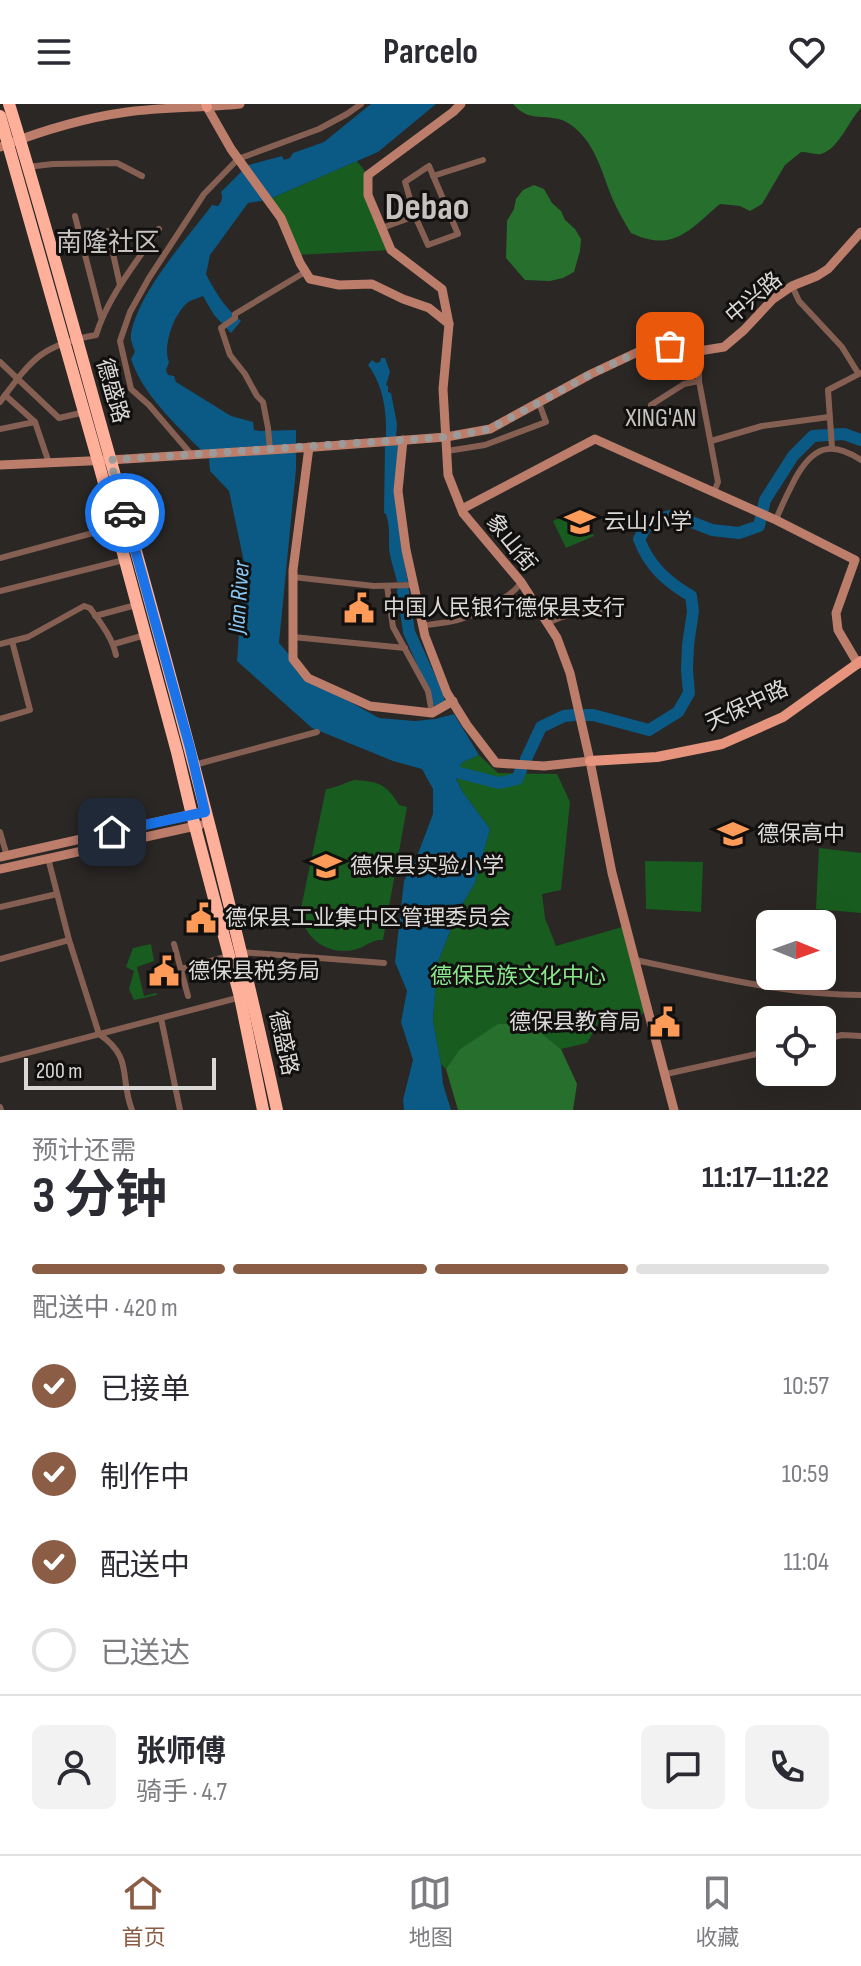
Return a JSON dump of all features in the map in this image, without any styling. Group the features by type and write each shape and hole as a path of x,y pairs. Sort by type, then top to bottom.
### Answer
{"highway":[{"name":"德盛路","path":"9,104 9,144 27,167 104,461 137,556 194,765 200,819 277,1110"},
{"path":"0,116 70,340"},
{"path":"104,461 115,527 177,752 200,819"},
{"path":"246,995 263,1110"}],"main road":[{"name":"天保中路","path":"590,761 657,757 722,744 783,717 859,662"}],"street":[{"path":"9,144 90,118 129,111 240,104"},
{"path":"192,455 131,389 120,341 139,293 204,194 238,159 319,129 361,104"},
{"name":"象山街","path":"461,104 368,175 368,195 391,250 442,289 449,324 443,389 448,475 462,509 521,582 557,638 570,673 612,873 674,1110"},
{"path":"206,106 238,159 281,218 310,279 339,285 372,284 429,308 449,324"},
{"path":"433,176 483,160"},
{"path":"27,167 117,163 142,176"},
{"path":"429,166 433,176 458,234 428,245 405,182 429,166"},
{"path":"75,216 101,317"},
{"path":"382,228 415,216"},
{"path":"49,463 35,422 2,398 29,363 58,344 96,335 101,317 120,285 159,229"},
{"path":"108,231 120,285"},
{"name":"中兴路","path":"0,465 270,450 446,437 490,429 640,351 670,346 699,351 724,347 773,299 828,269 861,232"},
{"path":"270,450 263,402 230,355 221,328 235,318 235,314 305,272"},
{"path":"792,286 799,301 842,347 860,373 828,390 832,448"},
{"path":"699,351 699,381 718,482 714,492"},
{"path":"0,362 59,418 90,411"},
{"path":"651,405 684,384 699,381"},
{"path":"447,451 485,445 546,422 539,403"},
{"path":"711,441 762,426 829,417"},
{"path":"0,429 35,422"},
{"path":"462,509 595,439 776,520 857,564 836,613 838,630 859,662"},
{"path":"403,440 398,491 406,550 423,626 453,701 496,763 544,766 590,761"},
{"path":"304,447 293,577 293,659 308,678 370,706 432,713 453,701"},
{"path":"776,520 803,466 815,452 832,448 861,460"},
{"path":"0,558 115,527"},
{"path":"0,591 137,556"},
{"path":"293,577 387,586 414,585"},
{"path":"423,626 459,620 518,589 521,582"},
{"path":"387,586 393,627 428,691 432,713"},
{"path":"95,616 136,605"},
{"path":"0,644 28,637 84,606 90,608 114,644 116,655"},
{"path":"547,623 590,610 607,610"},
{"path":"114,644 145,635"},
{"path":"293,637 405,648"},
{"path":"0,719 30,710 12,641"},
{"path":"194,765 317,732"},
{"path":"0,832 4,856 200,819"},
{"path":"0,869 200,819"},
{"path":"48,858 69,940 99,1034 121,1056 132,1110"},
{"path":"0,907 57,894"},
{"path":"0,959 69,940"},
{"path":"174,944 188,996"},
{"path":"181,969 235,954 384,963"},
{"path":"635,960 793,992 861,995"},
{"path":"0,1060 246,995"},
{"path":"161,1018 180,1110"},
{"path":"836,1036 861,1036"},
{"path":"666,1074 756,1054"}],"green space":[{"path":"513,104 861,104 861,108 827,151 819,154 801,152 785,165 762,204 750,211 740,206 720,204 690,230 659,241 631,233 613,200 594,152 575,128 559,119 528,115"},
{"path":"357,161 368,175 369,195 391,250 296,255 267,200"},
{"path":"534,185 544,189 581,239 574,272 563,278 525,280 506,258 507,221 516,199 523,190"},
{"path":"580,509 594,536 566,548 553,521"},
{"name":"德保民族文化中心","path":"479,755 498,773 557,774 570,802 561,890 542,894 545,918 556,946 626,926 649,1012 598,1024 587,1043 561,1049 530,1024 459,1050 446,1069 441,1064 433,1021 437,965 457,913 475,883 490,829 462,791 454,773 463,762"},
{"path":"354,780 381,785 399,805 407,807 383,940 343,951 318,943 307,930 300,913 326,789"},
{"path":"819,848 861,853 861,913 816,909"},
{"path":"645,861 703,862 701,912 646,909"},
{"path":"151,944 154,961 137,967 144,996 157,995 134,1000 129,989 134,971 126,967 133,948"},
{"path":"498,1024 530,1024 561,1049 577,1084 573,1110 458,1110 446,1069 459,1050"}],"water":[{"path":"371,104 436,104 378,152 267,200 248,203 210,255 206,274 221,299 241,321 231,333 214,315 203,296 190,301 179,312 171,329 166,370 176,382 231,416 253,422 254,430 296,430 296,469 279,643 292,658 297,672 316,686 379,718 415,721 454,714 479,755 463,762 454,774 462,791 490,829 475,883 457,913 437,965 433,1021 443,1084 451,1110 404,1110 403,1100 413,1060 401,1022 407,991 395,962 404,881 433,814 433,789 422,769 393,761 312,728 237,661 244,562 229,491 210,471 209,458 154,400 131,359 135,352 131,334 143,301 165,266 212,205 218,206 221,192 248,165 282,156 284,160 293,153 324,142"},
{"path":"381,358 385,358 390,372 386,385 391,393 397,424 396,437 386,437 383,399 368,365 372,360 380,362"},
{"path":"398,445 397,504 408,582 397,582 384,513 385,446"}],"waterway":[{"path":"585,715 649,730 678,712 689,693 687,670 693,611 691,596 667,579 648,557 639,539 649,522 670,516 712,530 739,533 759,526 765,500 793,456 813,436 844,434 861,440"},
{"path":"403,591 409,632 439,702"},
{"path":"526,759 541,727 564,716 574,715"},
{"path":"440,768 499,783 517,779 521,770"}],"way so far":[{"path":"125,513 110,460 446,437 490,429 640,351 670,346"}],"place":[{"name":"云山小学","path":"580,522"},
{"name":"中国人民银行德保县支行","path":"359,608"},
{"name":"德保高中","path":"733,834"},
{"name":"德保县实验小学","path":"326,866"},
{"name":"德保县工业集中区管理委员会","path":"201,918"},
{"name":"德保县税务局","path":"164,971"},
{"name":"德保县教育局","path":"665,1022"}],"district":[{"name":"Debao","path":"427,207"},
{"name":"南隆社区","path":"108,243"},
{"name":"XING'AN","path":"661,418"}],"route":[{"path":"112,832 205,812 125,513"}],"water label":[{"name":"Jian River","path":"239,597"}]}
